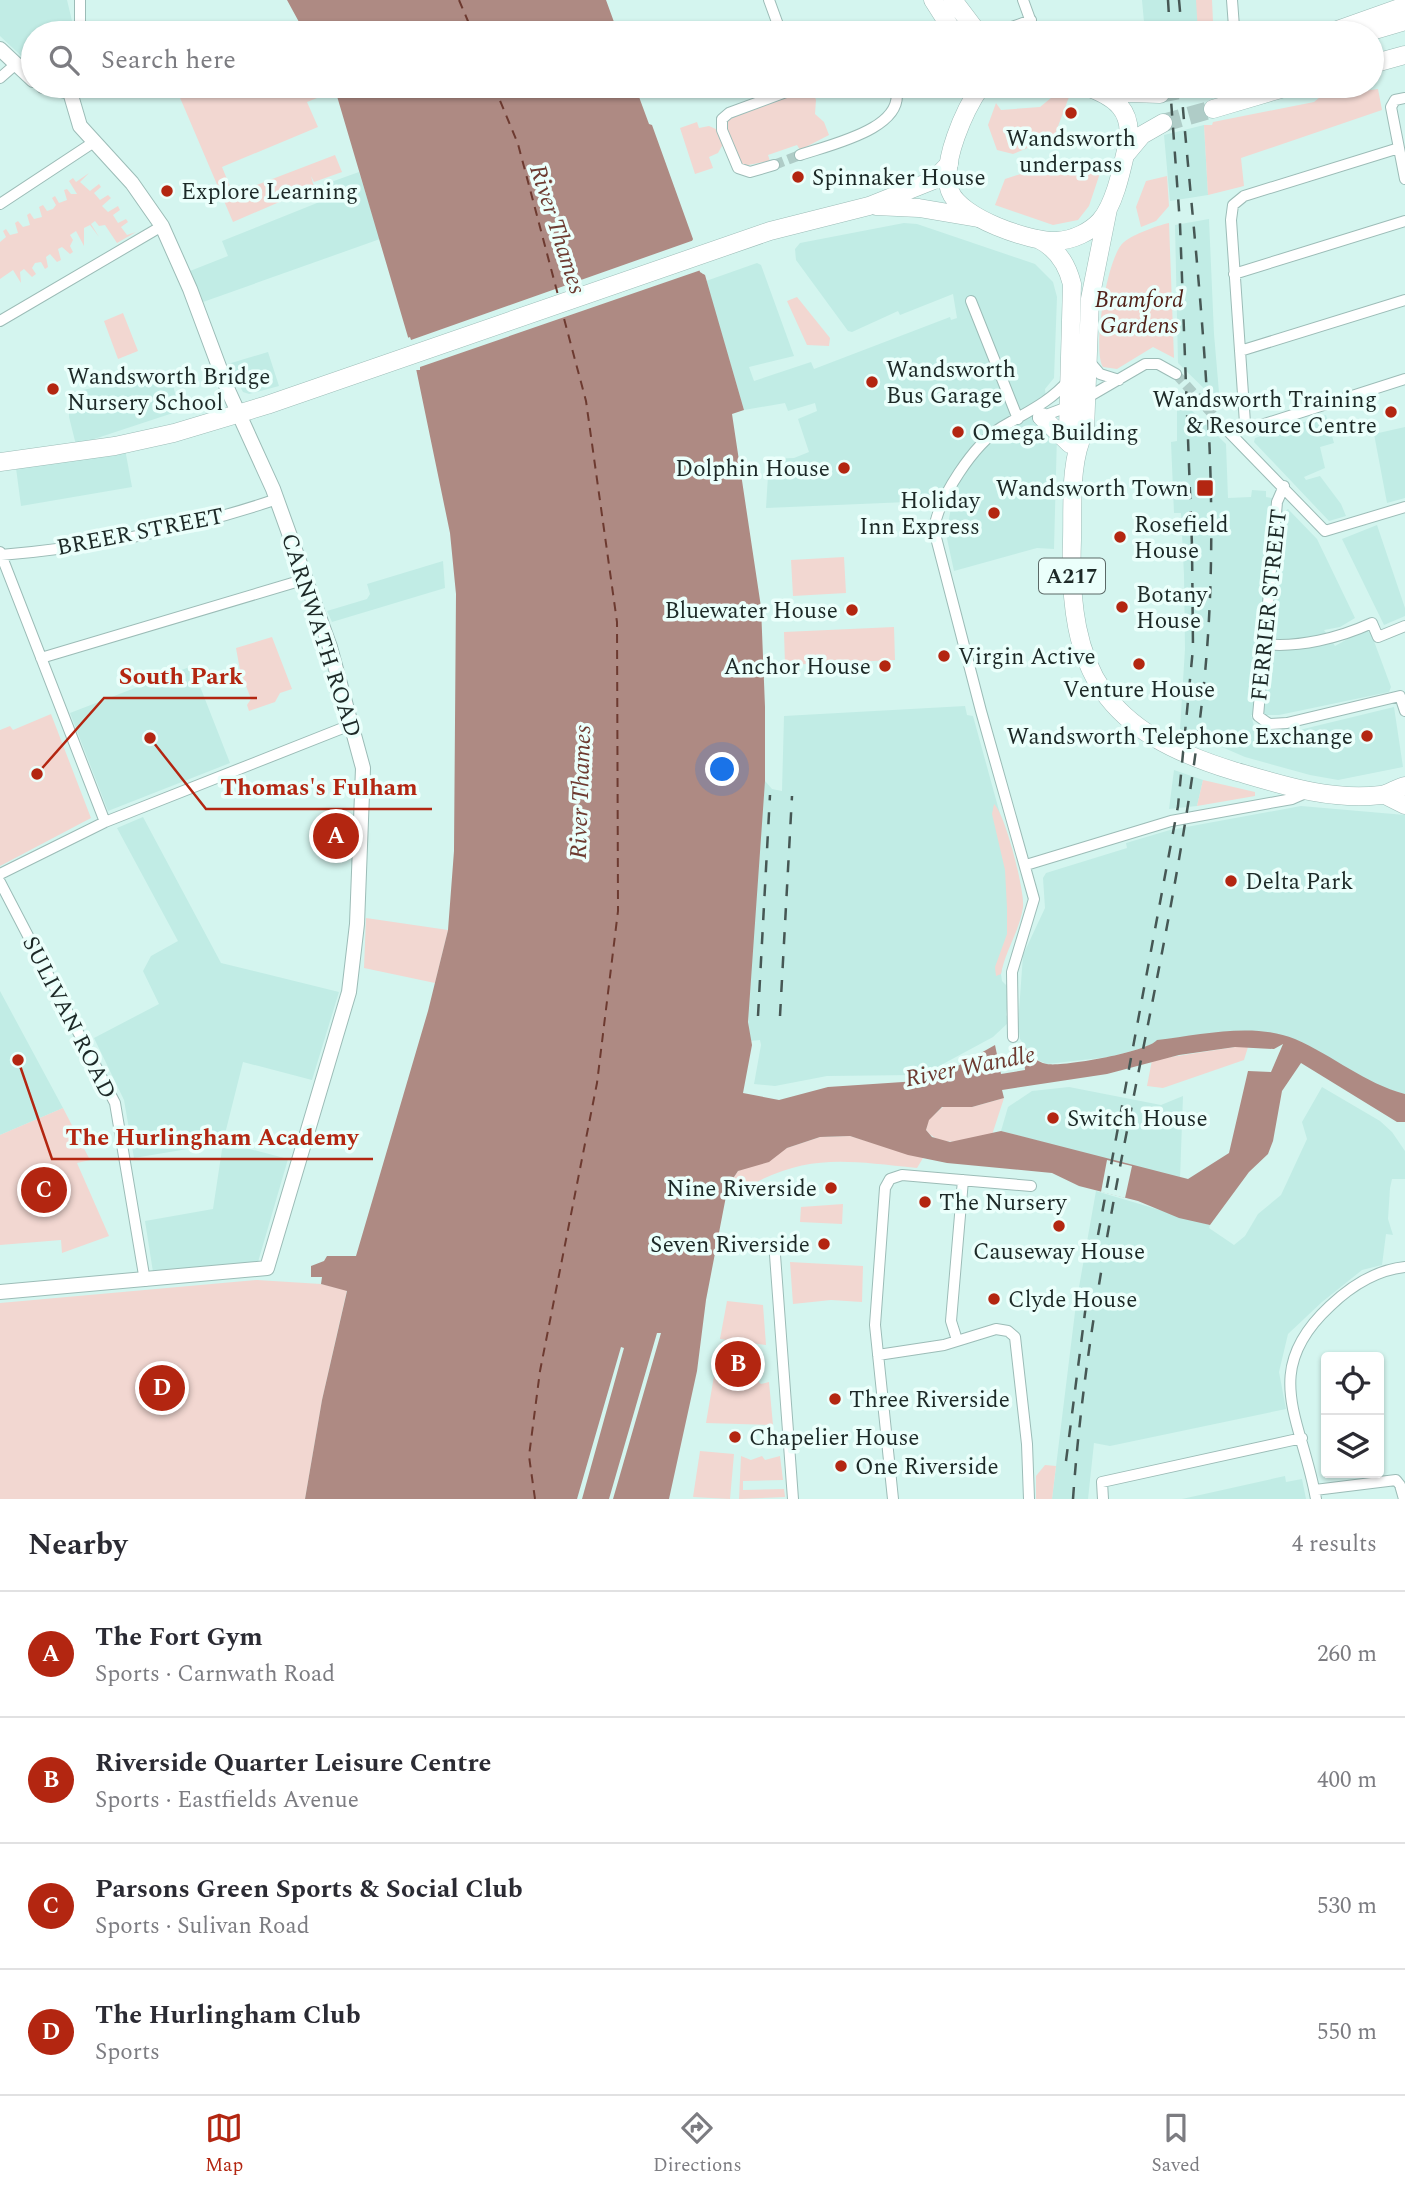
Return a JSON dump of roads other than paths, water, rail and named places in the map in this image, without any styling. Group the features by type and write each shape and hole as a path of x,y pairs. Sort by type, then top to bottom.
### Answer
{"main road":[{"path":"933,0 946,21"},
{"path":"953,0 969,21"},
{"path":"1363,21 1405,6"},
{"path":"1384,27 1405,21"},
{"path":"1384,61 1405,55"},
{"path":"1384,70 1405,68"},
{"path":"966,111 967,98"},
{"name":"A217","path":"974,98 966,111 949,164 948,184 954,199 964,211 1037,238 1057,241 1080,235 1100,222 1108,209"},
{"name":"A217","path":"1110,98 1120,103 1127,114 1128,141 1108,209 1091,290 1085,430 1076,447 1072,601 1082,650 1105,695 1128,721 1152,738 1182,753 1308,792 1351,796 1385,795 1405,786"},
{"path":"1213,109 1250,98"},
{"path":"1123,163 1136,141 1163,123"},
{"name":"A217","path":"0,462 115,446 174,433 239,413 734,243 792,224 869,206 934,180 949,164"},
{"name":"A217","path":"869,206 919,208 978,218"},
{"name":"A217","path":"1037,238 1054,250 1070,275 1072,294 1068,430 1076,447"},
{"path":"1028,417 1076,447"},
{"name":"A217","path":"1385,795 1405,805"}],"street":[{"path":"80,0 80,21"},
{"path":"769,0 777,21"},
{"path":"1023,0 1031,20"},
{"path":"1232,0 1234,21"},
{"path":"0,49 21,69"},
{"path":"0,78 16,64"},
{"name":"CARNWATH ROAD","path":"72,98 80,126 132,183 162,226 277,499 353,724 363,768 357,924 352,979 269,1266 264,1271 145,1281"},
{"path":"768,98 729,113 722,120 722,130 738,168 750,172 774,164"},
{"path":"800,155 885,121 896,104 896,98"},
{"path":"1405,98 1395,100 1391,107 1405,179"},
{"path":"0,204 94,142"},
{"path":"1399,148 1244,196 1232,208 1243,421 1255,427 1405,379"},
{"path":"1234,275 1405,221"},
{"path":"0,321 162,226"},
{"path":"1240,351 1405,300"},
{"path":"971,301 1028,417"},
{"path":"1088,360 1100,374 1119,380"},
{"path":"1013,1037 1012,972 1034,899 934,530 938,510 944,496 971,458 992,435 1028,417 1070,407 1149,363 1163,366 1174,373"},
{"path":"1028,417 1032,408 1058,392 1069,379"},
{"path":"1225,428 1325,531 1405,507"},
{"name":"FERRIER STREET","path":"1284,486 1277,502 1257,709 1264,722 1287,723 1400,696 1405,711"},
{"name":"BREER STREET","path":"1,554 148,534 277,499"},
{"path":"1,554 105,822"},
{"path":"41,658 306,579"},
{"path":"1263,644 1298,643 1337,636 1372,623 1378,637 1405,626"},
{"path":"0,874 105,822 353,724"},
{"path":"1026,865 1171,821 1268,804 1308,792"},
{"name":"SULIVAN ROAD","path":"0,881 115,1102 145,1281"},
{"path":"892,1499 875,1306 885,1188 895,1176 1031,1186"},
{"path":"957,1340 951,1321 963,1180"},
{"path":"775,1255 793,1499"},
{"path":"1404,1499 1396,1480 1366,1478 1316,1494 1290,1380 1296,1347 1319,1316 1362,1282 1387,1270 1405,1267"},
{"path":"0,1292 145,1281"},
{"path":"878,1354 957,1340 996,1329 1008,1331 1015,1337 1027,1444 1029,1499"},
{"path":"1103,1499 1102,1482 1302,1438"}],"water":[{"path":"287,0 606,0 614,21 298,21"},
{"path":"338,98 639,98 649,124 652,125 693,239 691,244 700,272 705,275 744,410 732,414 761,607 765,781 748,1022 752,1045 743,1093 779,1100 828,1087 933,1080 995,1045 1001,1074 1025,1070 1023,1044 1039,1061 1056,1064 1122,1054 1157,1040 1227,1031 1262,1031 1295,1039 1376,1083 1405,1094 1405,1122 1397,1122 1301,1063 1282,1091 1268,1154 1249,1172 1210,1225 1179,1218 1138,1201 1079,1186 1052,1173 947,1163 908,1155 850,1136 820,1137 787,1148 769,1162 738,1171 728,1186 706,1300 697,1371 669,1499 305,1499 322,1400 347,1291 321,1284 322,1277 311,1277 311,1266 324,1261 327,1256 356,1256 428,1011 448,930 454,851 456,594 450,533 413,354","holes":["1283,1044 1271,1072 1248,1071 1229,1153 1188,1179 1001,1131 950,1142 932,1137 926,1130 929,1120 942,1107 972,1107 1004,1098 1002,1090 1107,1074 1179,1055 1235,1047 1274,1049"]}],"tunnel":[{"path":"1163,123 1213,109"},
{"path":"774,165 800,155"},
{"path":"1176,374 1225,428"}],"railway":[{"path":"1168,0 1169,21"},
{"path":"1179,0 1181,21"},
{"path":"1098,1235 1178,806 1193,648 1192,546 1180,224 1171,98"},
{"path":"1073,1499 1097,1296 1190,794 1203,693 1209,617 1211,541 1207,389 1182,98"},
{"path":"758,1016 770,795"},
{"path":"780,1016 792,796"},
{"path":"1066,1461 1087,1297"}],"place":[{"name":"Wandsworth underpass","path":"1071,113"},
{"name":"Spinnaker House","path":"798,177"},
{"name":"Explore Learning","path":"167,191"},
{"name":"Wandsworth Bus Garage","path":"872,382"},
{"name":"Wandsworth Bridge Nursery School","path":"53,389"},
{"name":"Wandsworth Training & Resource Centre","path":"1391,412"},
{"name":"Omega Building","path":"958,432"},
{"name":"Dolphin House","path":"844,468"},
{"name":"Wandsworth Town","path":"1205,488"},
{"name":"Holiday Inn Express","path":"994,513"},
{"name":"Rosefield House","path":"1120,537"},
{"name":"Botany House","path":"1122,607"},
{"name":"Bluewater House","path":"852,610"},
{"name":"Virgin Active","path":"944,656"},
{"name":"Venture House","path":"1139,664"},
{"name":"Anchor House","path":"885,666"},
{"name":"Wandsworth Telephone Exchange","path":"1367,736"},
{"name":"Thomas's Fulham","path":"150,738"},
{"name":"South Park","path":"37,774"},
{"name":"The Fort Gym","path":"336,836"},
{"name":"Delta Park","path":"1231,881"},
{"name":"The Hurlingham Academy","path":"18,1060"},
{"name":"Switch House","path":"1053,1118"},
{"name":"Nine Riverside","path":"831,1188"},
{"name":"Parsons Green Sports & Social Club","path":"44,1190"},
{"name":"The Nursery","path":"925,1202"},
{"name":"Causeway House","path":"1059,1226"},
{"name":"Seven Riverside","path":"824,1244"},
{"name":"Clyde House","path":"994,1299"},
{"name":"Riverside Quarter Leisure Centre","path":"738,1364"},
{"name":"The Hurlingham Club","path":"162,1388"},
{"name":"Three Riverside","path":"835,1399"},
{"name":"Chapelier House","path":"735,1437"},
{"name":"One Riverside","path":"841,1466"}],"water label":[{"name":"River Thames","path":"558,229"},
{"name":"River Thames","path":"580,792"},
{"name":"River Wandle","path":"970,1066"}],"park label":[{"name":"Bramford Gardens","path":"1139,312"}]}
